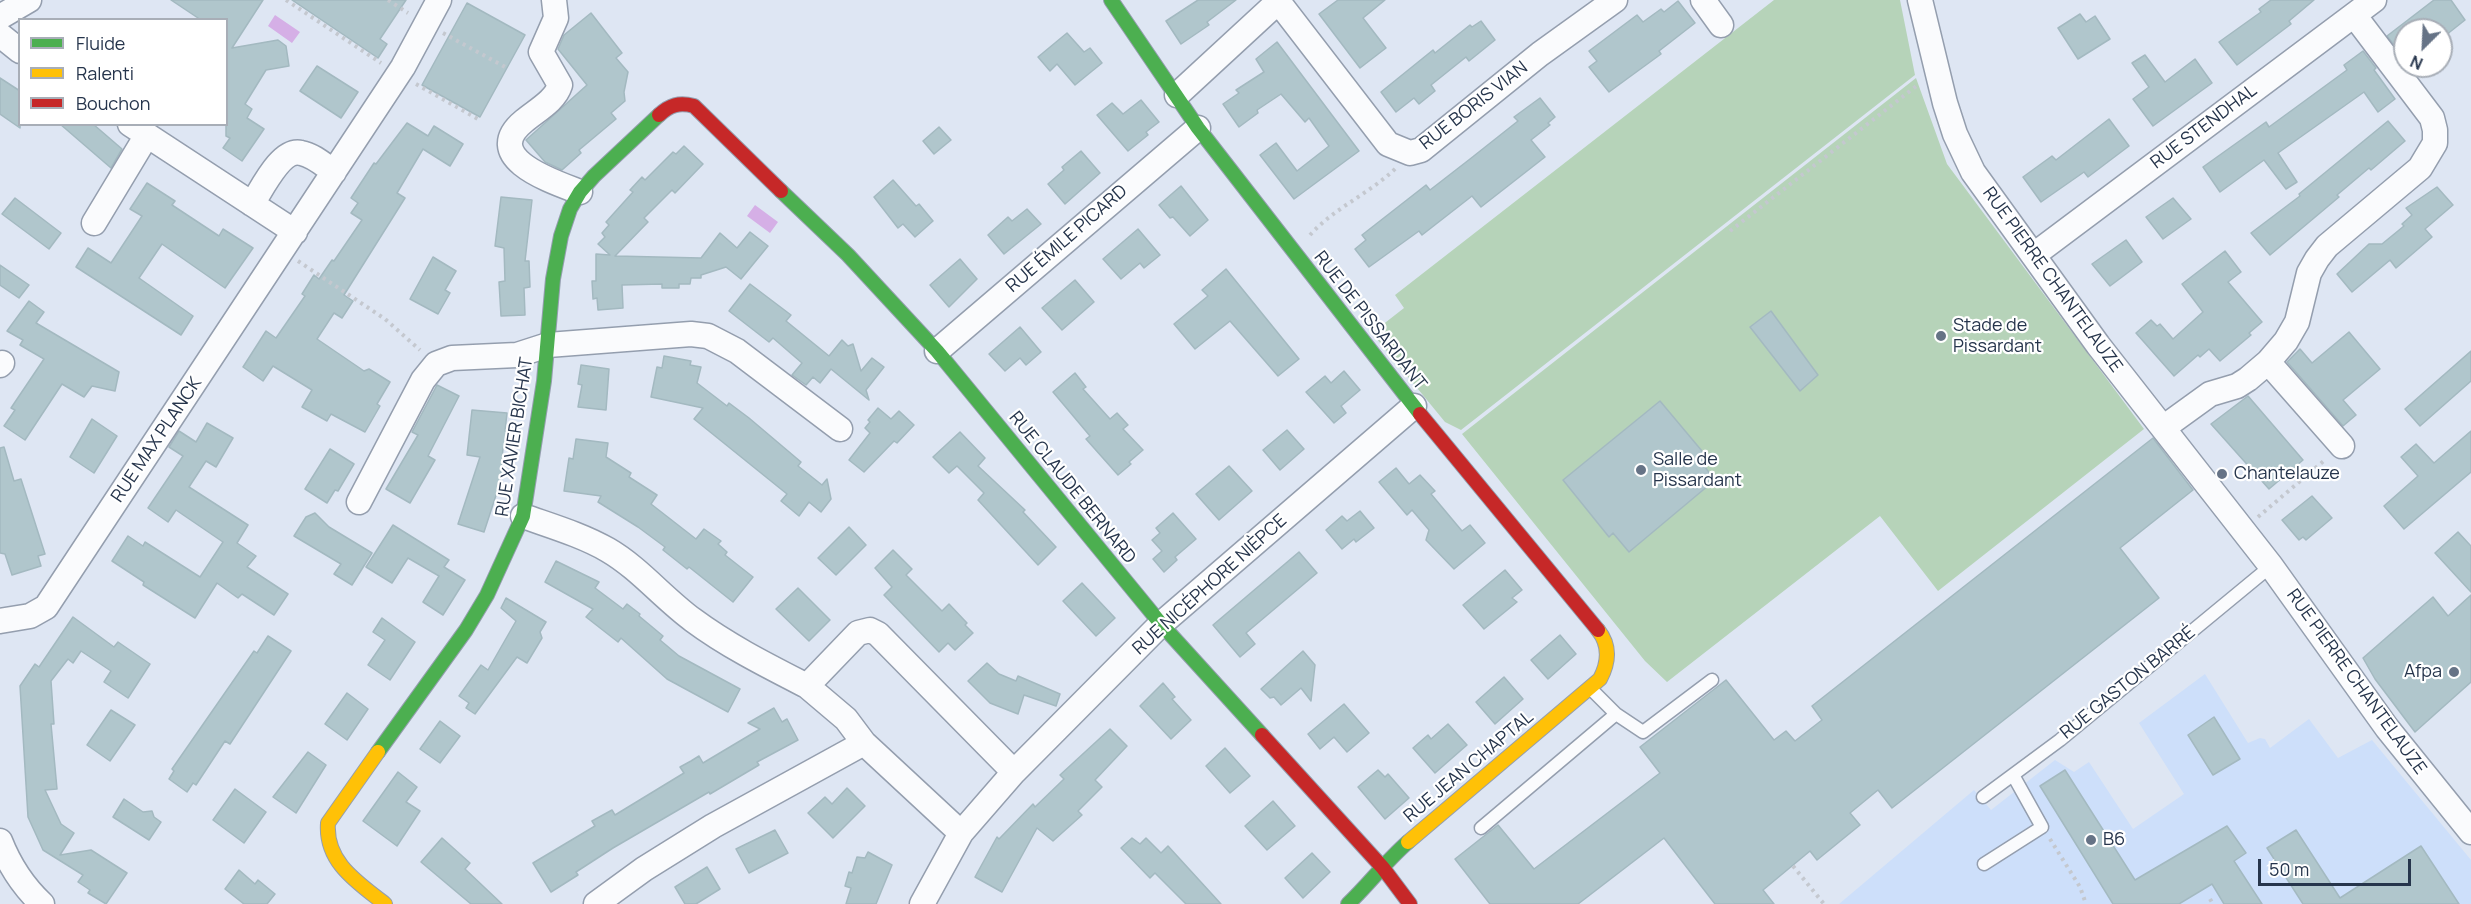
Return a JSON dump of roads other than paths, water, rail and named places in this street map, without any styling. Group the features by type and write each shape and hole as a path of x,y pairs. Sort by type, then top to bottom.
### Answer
{"street":[{"path":"0,17 29,0"},
{"name":"RUE MAX PLANCK","path":"0,621 30,616 46,607 403,67 440,0"},
{"path":"554,0 555,18 541,52 560,85 554,97 515,130 511,149 516,159 526,168 580,192"},
{"name":"RUE DE PISSARDANT","path":"1111,0 1198,128 1413,406 1602,635 1609,656"},
{"name":"RUE BORIS VIAN","path":"1278,1 1388,144 1410,153 1421,150 1540,54 1615,0"},
{"path":"1703,0 1721,25"},
{"name":"RUE PIERRE CHANTELAUZE","path":"1920,0 1955,134 1973,172 2035,254 2098,345 2271,566 2387,728 2471,832"},
{"name":"RUE STENDHAL","path":"2035,254 2374,0"},
{"path":"1177,95 1278,1"},
{"path":"2163,428 2210,394 2237,386 2248,380 2268,362 2286,341 2297,321 2309,273 2327,246 2420,168 2435,143 2432,118 2354,15"},
{"path":"0,35 18,49"},
{"name":"RUE XAVIER BICHAT","path":"385,904 341,866 329,850 325,836 328,823 466,630 487,596 523,516 548,345 553,279 561,236 570,209 580,192 610,160 662,112 672,105 684,103 694,106"},
{"name":"RUE CLAUDE BERNARD","path":"694,106 848,255 937,351 1161,624 1383,868 1410,904"},
{"name":"RUE ÉMILE PICARD","path":"937,351 1198,128"},
{"path":"94,223 139,130 252,204 289,242"},
{"path":"252,204 280,161 288,153 299,152 310,155 334,172"},
{"path":"358,502 423,380 436,364 452,358 517,355 548,345 691,334 708,336 736,351 840,429"},
{"path":"2268,362 2342,446"},
{"name":"RUE NICÉPHORE NIÈPCE","path":"961,833 1014,772 1161,624 1413,406"},
{"path":"523,516 608,550 715,635 807,686 846,720 864,743 961,833 922,904"},
{"path":"807,686 858,633 870,630 878,634 1014,772"},
{"name":"RUE JEAN CHAPTAL","path":"1348,904 1390,858 1590,688 1603,674 1609,656"},
{"path":"596,904 644,869 713,826 864,743"},
{"path":"0,841 14,870 31,894 42,904"}],"lane":[{"name":"RUE GASTON BARRÉ","path":"1983,797 2060,740 2271,566"},
{"path":"1590,688 1616,714 1642,732 1712,680"},
{"path":"1481,828 1616,714"},
{"path":"1984,864 2042,826 2013,775"}],"place":[{"name":"Stade de Pissardant","path":"1941,336"},
{"name":"Salle de Pissardant","path":"1641,470"},
{"name":"Chantelauze","path":"2222,474"},
{"name":"Afpa","path":"2454,672"},
{"name":"B6","path":"2091,840"}]}
